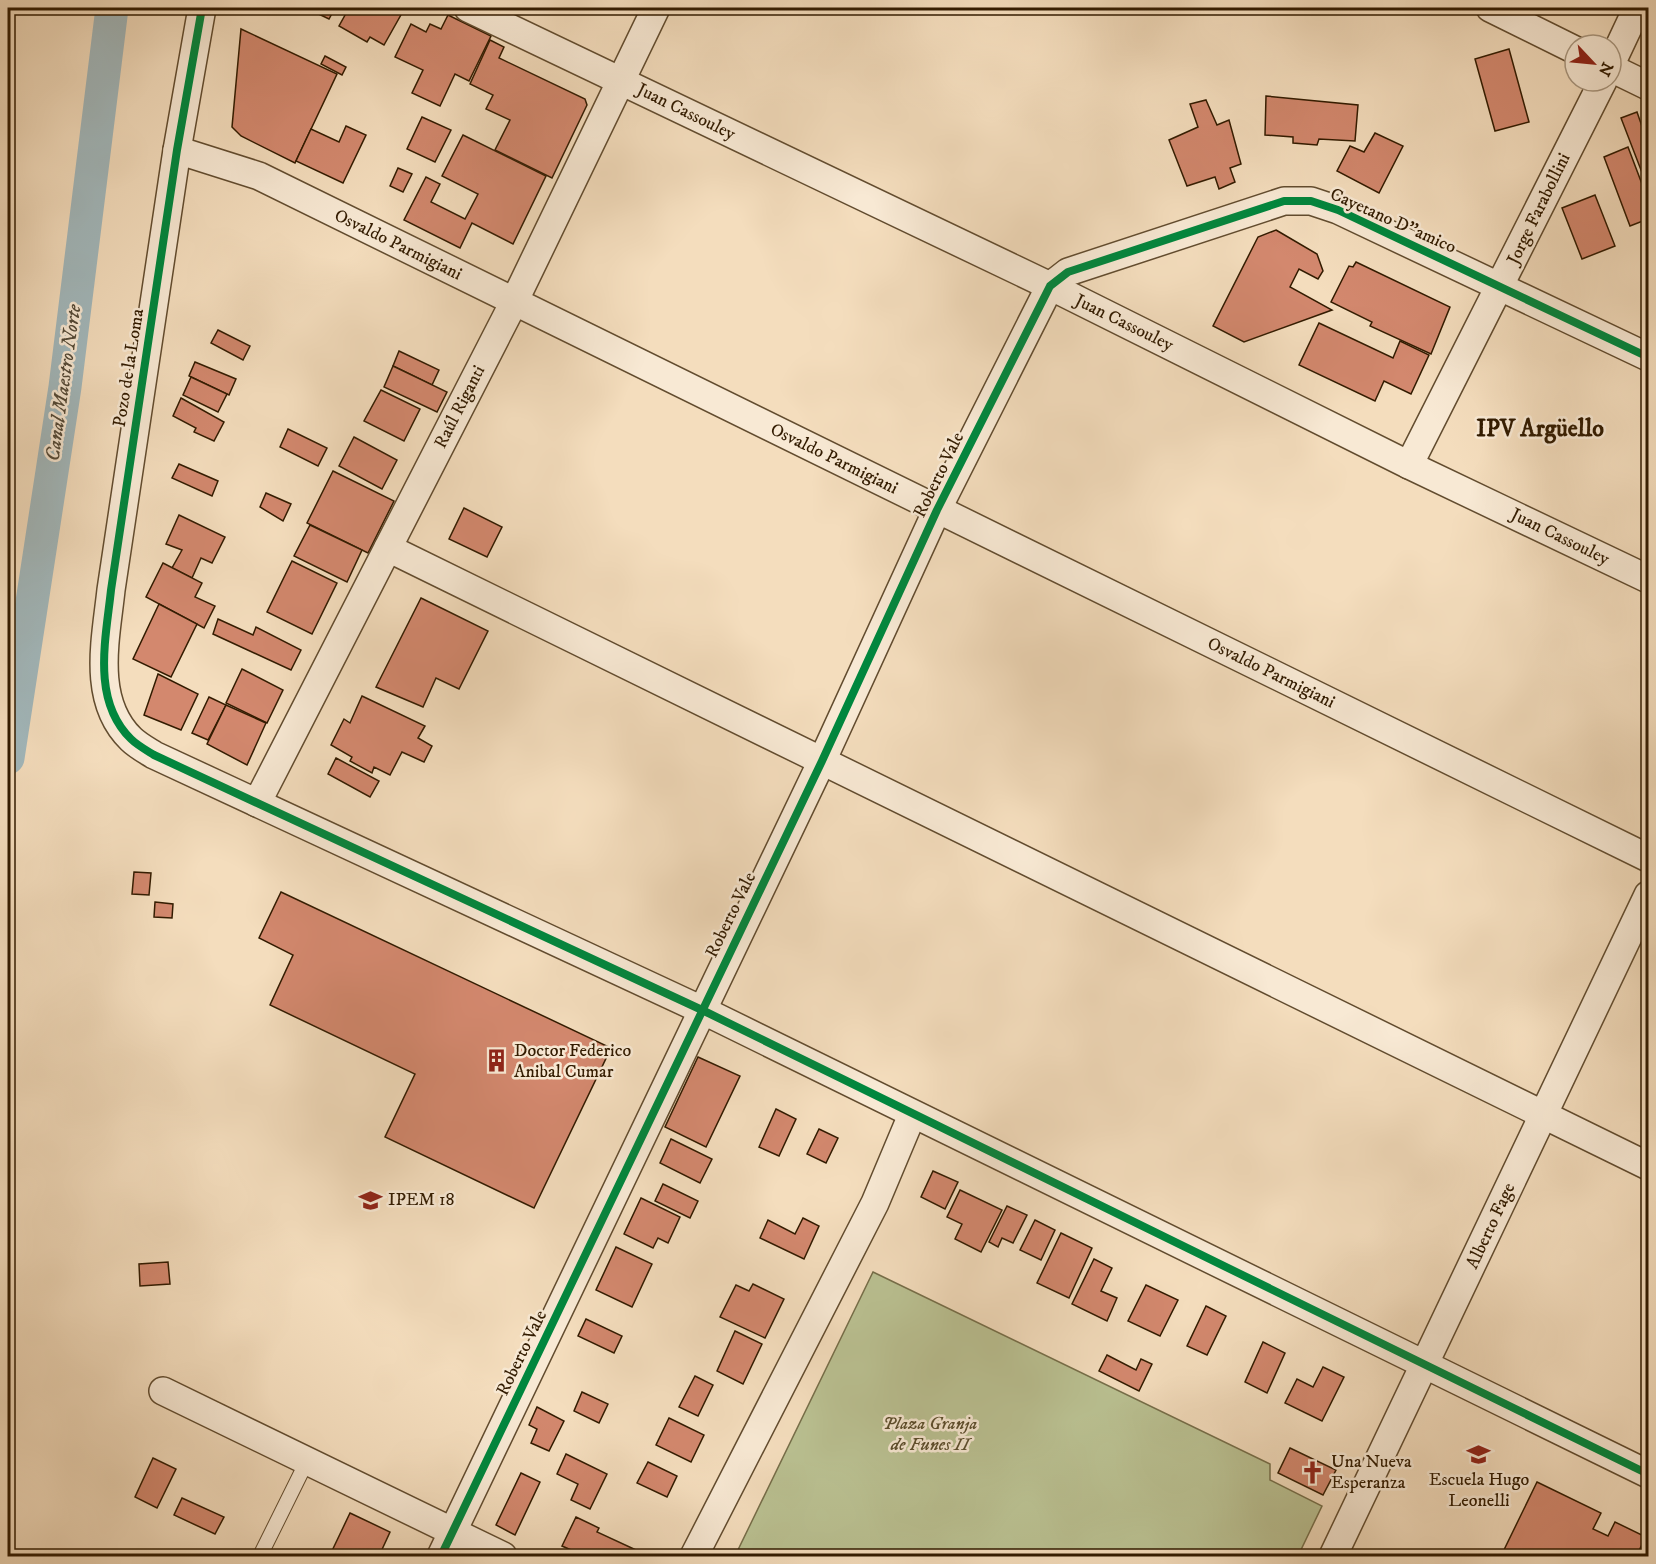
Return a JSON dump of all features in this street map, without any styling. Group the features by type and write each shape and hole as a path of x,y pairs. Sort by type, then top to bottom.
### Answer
{"street":[{"name":"Pozo de la Loma","path":"202,8 177,150 111,590 103,661 105,693 123,729 131,739 154,755 257,803"},
{"name":"Juan Cassouley","path":"468,8 1050,286 1409,465 1648,579"},
{"name":"Raúl Riganti","path":"257,803 514,302 656,8"},
{"path":"1490,8 1563,44"},
{"path":"1623,41 1636,13"},
{"path":"1623,72 1648,86"},
{"name":"Jorge Farabollini","path":"1409,465 1597,93"},
{"name":"Osvaldo Parmigiani","path":"177,150 259,176 1648,858"},
{"name":"Cayetano D''amico","path":"1050,286 1068,272 1284,201 1311,201 1338,210 1648,357"},
{"name":"Roberto Vale","path":"441,1557 822,761 938,510 1050,286"},
{"path":"388,548 1648,1166"},
{"path":"257,803 702,1010 1648,1474"},
{"name":"Alberto Fage","path":"1333,1557 1648,895"},
{"path":"694,1557 876,1203 912,1115"},
{"path":"163,1392 502,1557"}],"lane":[{"path":"260,1557 307,1461"}],"green space":[{"name":"Plaza Granja de Funes II","path":"873,1272 1270,1464 1270,1480 1322,1506 1298,1556 735,1556"}],"building":[{"path":"306,8 335,8 329,19"},
{"path":"349,8 393,8 402,13 384,45 370,37 367,42 339,26"},
{"path":"448,15 491,36 469,81 455,74 440,106 412,93 423,70 395,57 411,24 426,32 430,24 441,29"},
{"path":"241,29 337,74 295,163 241,136 232,127"},
{"path":"490,40 504,47 499,58 585,99 587,105 552,178 495,150 510,120 486,109 493,95 470,84"},
{"path":"1509,49 1529,122 1495,131 1475,59"},
{"path":"325,56 346,67 342,75 321,64"},
{"path":"1266,96 1358,105 1355,141 1319,139 1317,145 1293,143 1293,137 1265,135"},
{"path":"1206,100 1217,125 1229,120 1241,164 1230,168 1235,182 1219,189 1215,177 1187,186 1169,140 1198,127 1190,104"},
{"path":"1637,112 1646,138 1648,137 1648,182 1646,183 1621,118"},
{"path":"422,117 451,130 435,162 407,149"},
{"path":"346,126 366,135 343,183 296,161 311,129 339,142"},
{"path":"1375,133 1403,146 1379,193 1337,171 1350,146 1364,152"},
{"path":"463,135 546,176 513,244 472,223 460,248 404,220 426,177 440,184 431,202 465,219 478,194 442,176"},
{"path":"1628,147 1648,200 1648,219 1630,226 1604,157"},
{"path":"398,168 412,174 403,192 390,186"},
{"path":"1595,195 1615,246 1582,259 1562,208"},
{"path":"1276,230 1317,254 1323,271 1318,279 1299,269 1290,287 1332,310 1244,342 1213,326 1258,237"},
{"path":"1356,262 1450,307 1431,354 1370,326 1372,322 1331,302 1349,266 1353,267"},
{"path":"1319,323 1393,358 1400,341 1429,355 1411,394 1384,381 1375,401 1299,365"},
{"path":"218,330 250,346 243,360 211,343"},
{"path":"399,351 439,370 432,385 393,366"},
{"path":"195,362 236,379 229,395 189,376"},
{"path":"393,366 447,392 437,412 384,387"},
{"path":"191,377 227,394 218,412 183,395"},
{"path":"381,390 420,409 404,441 364,421"},
{"path":"181,398 224,422 214,441 194,432 196,428 173,416"},
{"path":"288,429 327,448 318,466 280,447"},
{"path":"354,437 397,460 382,489 339,466"},
{"path":"179,464 218,481 212,496 172,478"},
{"path":"333,471 394,501 368,553 307,523"},
{"path":"266,493 291,504 283,521 260,507"},
{"path":"464,508 502,527 487,557 449,539"},
{"path":"179,515 225,537 212,563 201,558 192,578 172,568 182,550 166,544"},
{"path":"310,525 362,550 347,582 294,556"},
{"path":"292,561 337,583 312,634 267,612"},
{"path":"163,563 202,583 195,597 215,606 204,628 146,597"},
{"path":"421,598 488,631 459,689 436,678 423,707 376,687"},
{"path":"159,604 197,624 171,677 133,659"},
{"path":"218,619 253,635 256,627 301,650 291,670 213,634"},
{"path":"242,669 283,690 267,723 226,703"},
{"path":"158,674 198,694 181,730 144,715"},
{"path":"362,696 425,726 418,738 432,746 424,762 402,752 390,775 374,767 372,773 350,761 352,757 331,745 344,719 350,723"},
{"path":"209,697 226,705 208,740 192,733"},
{"path":"226,705 266,723 247,765 207,744"},
{"path":"336,758 379,781 370,797 328,774"},
{"path":"134,872 151,873 149,895 132,894"},
{"name":"Doctor Federico Anibal Cumar","path":"281,892 611,1048 534,1208 385,1137 415,1074 270,1005 293,955 259,938"},
{"path":"155,902 173,904 172,918 154,917"},
{"path":"698,1057 740,1076 706,1147 665,1127"},
{"path":"776,1109 796,1119 779,1156 759,1147"},
{"path":"819,1129 838,1138 826,1163 807,1154"},
{"path":"671,1139 712,1159 700,1183 660,1163"},
{"path":"933,1171 958,1182 945,1209 921,1197"},
{"path":"663,1184 698,1201 690,1218 655,1201"},
{"path":"960,1190 1002,1210 981,1252 955,1239 962,1224 947,1217"},
{"path":"641,1198 680,1217 668,1243 658,1238 653,1248 624,1234"},
{"path":"1007,1206 1027,1215 1013,1243 1002,1238 998,1247 989,1242"},
{"path":"803,1218 819,1226 804,1259 760,1238 768,1220 795,1234"},
{"path":"1035,1220 1055,1230 1041,1260 1020,1250"},
{"path":"1061,1233 1092,1248 1069,1298 1037,1283"},
{"path":"616,1247 652,1264 632,1307 596,1290"},
{"path":"1094,1259 1112,1268 1101,1291 1117,1298 1107,1321 1072,1304"},
{"path":"168,1262 170,1284 140,1286 139,1264"},
{"path":"753,1284 784,1299 765,1338 720,1317 736,1285 749,1291"},
{"path":"1146,1285 1178,1300 1160,1336 1128,1321"},
{"path":"1206,1306 1226,1316 1207,1355 1187,1346"},
{"path":"586,1319 622,1336 614,1353 578,1336"},
{"path":"735,1331 762,1344 743,1384 717,1371"},
{"path":"1263,1342 1285,1353 1267,1393 1245,1382"},
{"path":"1107,1355 1136,1370 1141,1359 1152,1364 1139,1391 1099,1371"},
{"path":"1323,1367 1344,1377 1322,1421 1285,1403 1297,1379 1313,1387"},
{"path":"695,1376 713,1385 698,1416 679,1407"},
{"path":"582,1392 608,1404 599,1423 574,1411"},
{"path":"537,1407 564,1421 549,1451 531,1443 537,1429 529,1425"},
{"path":"669,1418 704,1435 691,1462 656,1445"},
{"path":"1290,1448 1336,1470 1323,1495 1278,1473"},
{"path":"566,1454 607,1474 590,1509 571,1500 578,1484 557,1474"},
{"path":"153,1458 176,1469 157,1508 135,1497"},
{"path":"648,1462 677,1476 667,1497 637,1483"},
{"path":"521,1473 540,1482 515,1535 496,1525"},
{"path":"1537,1482 1601,1513 1593,1529 1608,1536 1615,1522 1646,1537 1636,1556 1501,1556"},
{"path":"182,1498 224,1517 215,1534 174,1515"},
{"path":"350,1513 390,1532 379,1556 330,1555"},
{"path":"576,1517 599,1528 597,1532 649,1556 585,1556 562,1546"}],"waterway":[{"name":"Canal Maestro Norte","path":"8,758 65,387 112,8"}],"cycle path":[{"path":"202,8 177,150 106,628 104,668 110,706 118,723 131,739 154,755 702,1010 1648,1474"},
{"path":"441,1556 822,761 937,510 1050,286 1068,272 1284,201 1311,201 1338,210 1648,357"}],"place":[{"name":"Doctor Federico Anibal Cumar","path":"496,1061"},
{"name":"IPEM 18","path":"370,1200"},
{"name":"Escuela Hugo Leonelli","path":"1479,1454"},
{"name":"Una Nueva Esperanza","path":"1313,1472"}],"district":[{"name":"IPV Argüello","path":"1540,429"}]}
